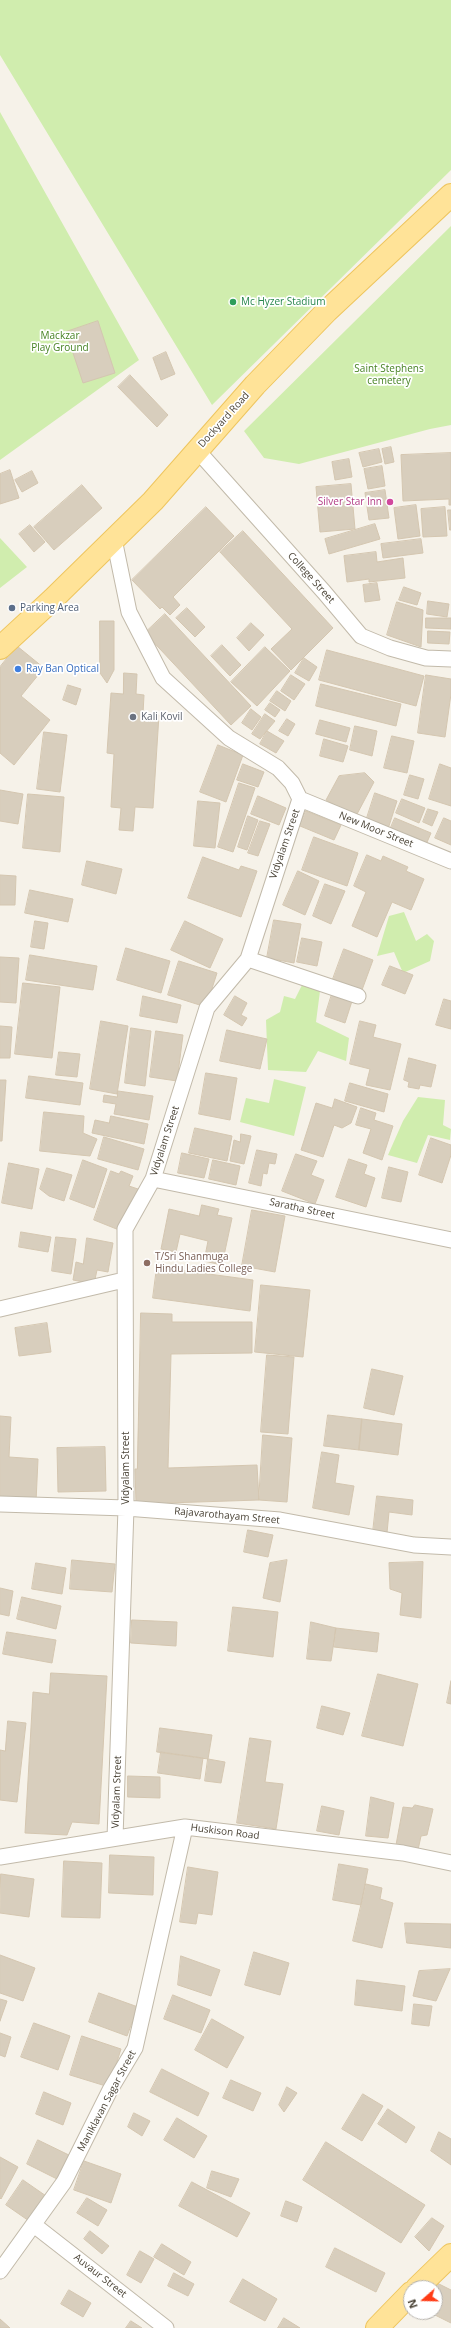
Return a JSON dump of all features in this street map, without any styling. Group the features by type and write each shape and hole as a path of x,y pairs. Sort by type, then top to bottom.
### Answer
{"main road":[{"name":"Dockyard Road","path":"0,648 114,539 152,500 255,385 327,311 451,195"},
{"path":"425,2280 451,2255"},
{"path":"377,2328 403,2302"}],"street":[{"name":"College Street","path":"197,450 324,592 361,636 390,648 426,658 451,659"},
{"name":"Vidyalam Street","path":"114,539 129,612 163,678 229,738 278,768 292,783 300,799 248,958 207,1008 153,1178 125,1229 126,1508 115,1838"},
{"name":"New Moor Street","path":"300,799 451,861"},
{"path":"248,958 358,996"},
{"name":"Saratha Street","path":"153,1178 451,1240"},
{"path":"0,1309 124,1280"},
{"name":"Rajavarothayam Street","path":"0,1504 126,1508 280,1520 414,1545 451,1547"},
{"name":"Huskison Road","path":"0,1857 185,1827 403,1853 451,1864"},
{"name":"Maniklavan Sagar Street","path":"2,2264 34,2225 64,2182 110,2090 135,2048 185,1827"},
{"name":"Auvaur Street","path":"34,2225 166,2328"}],"green space":[{"name":"Mc Hyzer Stadium","path":"0,0 451,0 451,170 212,405 0,55"},
{"name":"Mackzar Play Ground","path":"0,112 139,360 0,460"},
{"name":"Saint Stephens cemetery","path":"451,226 451,425 430,429 299,464 264,458 244,431"},
{"path":"0,538 27,567 0,588"},
{"path":"404,912 416,941 427,934 434,941 430,961 403,973 394,952 377,956 389,916"},
{"path":"303,983 320,991 316,1022 349,1038 346,1061 318,1051 306,1072 268,1070 266,1020 280,1012 284,996 295,999"},
{"path":"274,1079 306,1087 294,1136 240,1122 246,1098 269,1103"},
{"path":"418,1097 445,1100 443,1125 451,1129 450,1140 428,1135 417,1163 388,1155 403,1121"}],"building":[{"path":"98,321 115,373 83,383 66,332"},
{"path":"166,352 175,374 161,380 153,358"},
{"path":"130,375 168,415 157,427 118,387"},
{"path":"391,447 394,462 385,464 382,449"},
{"path":"379,449 382,462 363,467 359,453"},
{"path":"451,453 451,505 449,505 449,499 403,501 401,455"},
{"path":"349,459 352,477 335,480 332,462"},
{"path":"382,466 385,486 368,489 364,469"},
{"path":"10,470 19,498 0,504 0,474"},
{"path":"32,471 38,483 22,492 15,480"},
{"path":"351,484 355,529 320,532 316,487"},
{"path":"82,485 102,508 54,550 34,527"},
{"path":"385,490 389,518 369,520 365,493"},
{"path":"416,505 420,536 398,539 394,508"},
{"path":"206,507 234,536 173,597 180,605 170,615 162,607 160,609 132,580"},
{"path":"445,507 447,536 423,537 421,509"},
{"path":"448,510 451,510 451,530 450,530"},
{"path":"375,524 380,539 329,554 325,539"},
{"path":"30,525 45,542 34,552 19,534"},
{"path":"243,531 333,628 291,670 271,649 292,629 220,552"},
{"path":"421,539 423,553 383,558 381,544"},
{"path":"376,552 377,562 403,558 405,578 369,582 369,579 347,582 344,556"},
{"path":"377,583 380,600 365,602 363,585"},
{"path":"404,587 421,593 417,605 399,600"},
{"path":"428,601 449,604 447,617 427,614"},
{"path":"397,602 423,610 421,647 387,635"},
{"path":"187,608 205,627 195,637 176,618"},
{"path":"165,614 251,706 231,725 145,633"},
{"path":"426,618 451,618 451,629 426,628"},
{"path":"100,621 114,621 114,670 107,683 100,673"},
{"path":"251,623 264,635 249,651 237,638"},
{"path":"428,631 450,632 449,644 428,643"},
{"path":"222,645 241,665 230,676 211,656"},
{"path":"17,646 44,668 21,696 50,720 14,765 0,753 0,667"},
{"path":"265,647 290,671 257,706 231,682"},
{"path":"327,650 424,676 416,706 319,680"},
{"path":"304,658 317,667 309,681 295,673"},
{"name":"Kali Kovil","path":"124,673 137,674 136,694 144,695 143,714 159,715 153,808 135,807 133,831 119,830 121,808 111,807 114,754 107,753 111,693 123,694"},
{"path":"291,675 305,684 294,700 281,691"},
{"path":"426,675 451,679 451,694 445,737 418,733"},
{"path":"321,684 401,704 396,726 316,706"},
{"path":"68,685 81,689 76,705 63,700"},
{"path":"277,691 291,701 285,711 270,701"},
{"path":"270,703 280,710 275,717 265,710"},
{"path":"251,709 261,717 252,730 242,723"},
{"path":"265,714 275,721 260,739 252,734"},
{"path":"287,719 295,724 288,736 279,731"},
{"path":"320,720 350,728 346,742 316,734"},
{"path":"355,726 377,731 372,756 350,750"},
{"path":"267,731 284,741 276,753 260,744"},
{"path":"44,732 67,735 60,792 37,789"},
{"path":"392,736 414,741 407,773 384,768"},
{"path":"324,739 348,746 343,762 320,756"},
{"path":"218,745 243,755 226,802 200,792"},
{"path":"243,764 264,772 258,787 237,780"},
{"path":"440,764 451,768 451,806 429,799"},
{"path":"365,773 374,782 356,816 326,800 339,776"},
{"path":"410,775 424,779 418,799 404,795"},
{"path":"239,783 255,788 233,852 218,847"},
{"path":"0,790 23,794 18,824 0,821"},
{"path":"375,793 397,801 388,829 366,821"},
{"path":"28,794 64,797 60,852 23,848"},
{"path":"258,796 286,808 279,825 251,814"},
{"path":"402,799 425,808 419,823 396,813"},
{"path":"198,801 220,803 215,848 194,846"},
{"path":"428,809 438,812 432,826 423,822"},
{"path":"306,811 341,825 334,840 300,826"},
{"path":"248,816 258,820 247,850 238,847"},
{"path":"395,818 431,833 425,847 389,832"},
{"path":"444,818 451,821 451,845 435,838"},
{"path":"260,821 270,824 258,856 248,853"},
{"path":"314,837 358,853 347,886 302,870"},
{"path":"367,855 381,861 383,856 408,867 406,871 424,879 411,910 392,902 377,937 352,926 366,892 354,886"},
{"path":"203,857 239,870 241,866 257,871 241,917 188,898"},
{"path":"87,861 122,869 116,894 82,885"},
{"path":"298,871 319,881 305,915 283,905"},
{"path":"0,875 16,876 15,905 0,905"},
{"path":"325,884 345,891 331,924 313,916"},
{"path":"30,890 73,899 68,922 25,913"},
{"path":"274,920 301,924 294,963 267,958"},
{"path":"35,921 48,923 44,949 31,947"},
{"path":"185,921 223,939 210,968 171,950"},
{"path":"302,938 322,942 317,966 297,962"},
{"path":"126,948 170,961 161,993 117,980"},
{"path":"344,949 373,960 362,990 333,979"},
{"path":"30,955 97,966 93,990 26,980"},
{"path":"0,957 19,958 16,1003 0,1002"},
{"path":"179,961 217,973 206,1007 168,995"},
{"path":"390,966 413,975 405,994 382,985"},
{"path":"23,983 60,987 52,1058 15,1054"},
{"path":"333,991 353,998 345,1023 325,1016"},
{"path":"143,996 181,1005 177,1023 140,1016"},
{"path":"235,996 247,1003 241,1015 247,1018 242,1026 224,1015"},
{"path":"444,999 451,1001 451,1029 436,1025"},
{"path":"101,1021 128,1026 117,1094 90,1089"},
{"path":"360,1021 376,1025 373,1037 401,1044 390,1090 366,1085 370,1069 350,1064"},
{"path":"0,1026 12,1027 10,1058 0,1058"},
{"path":"131,1028 151,1031 145,1086 125,1083"},
{"path":"227,1030 267,1039 260,1069 220,1061"},
{"path":"156,1031 183,1035 177,1081 150,1077"},
{"path":"59,1052 80,1054 77,1077 56,1075"},
{"path":"409,1058 436,1065 431,1087 420,1085 419,1089 408,1087 409,1082 404,1080"},
{"path":"206,1073 237,1078 230,1120 199,1114"},
{"path":"29,1076 83,1083 80,1105 26,1098"},
{"path":"0,1080 6,1080 2,1141 0,1141"},
{"path":"350,1083 388,1094 384,1112 345,1101"},
{"path":"118,1091 153,1096 149,1120 114,1114 116,1104 103,1102 104,1095 117,1097"},
{"path":"335,1099 357,1107 351,1123 342,1128 334,1125 323,1157 301,1150 316,1103 332,1108"},
{"path":"361,1108 376,1113 374,1120 393,1126 382,1160 363,1153 371,1129 356,1125"},
{"path":"44,1112 84,1116 83,1133 97,1139 90,1156 40,1151"},
{"path":"111,1116 148,1124 144,1144 92,1133 95,1120 109,1123"},
{"path":"195,1128 232,1136 227,1161 189,1153"},
{"path":"241,1134 251,1136 244,1164 230,1161 234,1140 240,1142"},
{"path":"104,1137 144,1149 138,1170 98,1159"},
{"path":"431,1138 451,1145 451,1155 442,1183 419,1175"},
{"path":"257,1150 277,1154 275,1164 269,1163 267,1174 263,1173 261,1186 249,1183"},
{"path":"182,1153 209,1159 204,1178 178,1173"},
{"path":"296,1154 317,1161 311,1175 324,1180 315,1204 282,1191"},
{"path":"349,1159 367,1165 364,1174 375,1178 366,1207 336,1197"},
{"path":"83,1160 107,1169 94,1208 70,1199"},
{"path":"213,1160 240,1166 236,1185 209,1179"},
{"path":"9,1163 39,1169 32,1209 2,1203"},
{"path":"389,1167 408,1172 401,1202 382,1198"},
{"path":"47,1168 72,1175 64,1201 49,1196 40,1189"},
{"path":"111,1171 119,1174 121,1171 133,1176 129,1186 138,1189 133,1202 130,1202 119,1230 94,1220"},
{"path":"202,1205 219,1209 217,1215 232,1218 222,1265 204,1261 208,1241 180,1234 176,1252 161,1249 169,1209 199,1216"},
{"path":"252,1210 285,1216 275,1272 242,1266"},
{"path":"21,1232 51,1237 48,1252 19,1247"},
{"path":"56,1237 76,1239 71,1274 52,1271"},
{"path":"87,1238 113,1243 108,1272 97,1270 94,1284 73,1280 76,1262 83,1264"},
{"path":"157,1267 253,1280 250,1311 153,1298"},
{"path":"261,1285 310,1290 303,1357 255,1352"},
{"path":"141,1313 172,1314 172,1322 252,1322 252,1353 171,1354 168,1468 257,1465 259,1500 167,1503 167,1505 136,1504 135,1469 137,1469"},
{"path":"47,1323 51,1352 19,1356 15,1328"},
{"path":"267,1355 294,1357 288,1434 261,1432"},
{"path":"372,1369 403,1376 394,1415 364,1408"},
{"path":"328,1415 362,1419 359,1450 324,1446"},
{"path":"0,1416 11,1417 9,1457 38,1459 36,1502 0,1499"},
{"path":"362,1419 402,1424 398,1455 359,1450"},
{"path":"263,1435 292,1438 287,1502 259,1500"},
{"path":"105,1447 106,1491 58,1492 57,1448"},
{"path":"322,1452 339,1455 335,1483 354,1486 349,1515 313,1508"},
{"path":"377,1496 413,1500 412,1515 389,1512 387,1533 373,1532"},
{"path":"248,1530 273,1535 268,1557 244,1552"},
{"path":"72,1560 115,1564 112,1592 70,1589"},
{"path":"287,1560 280,1602 263,1598 270,1563"},
{"path":"423,1562 421,1618 400,1615 402,1593 390,1589 389,1563"},
{"path":"36,1563 66,1568 62,1594 32,1589"},
{"path":"0,1588 13,1591 9,1616 0,1614"},
{"path":"22,1597 61,1606 56,1629 17,1619"},
{"path":"233,1607 278,1612 273,1657 228,1651"},
{"path":"132,1620 177,1622 176,1646 131,1643"},
{"path":"311,1622 336,1628 331,1661 307,1659"},
{"path":"336,1628 379,1633 377,1652 334,1647"},
{"path":"7,1632 56,1640 52,1663 3,1654"},
{"path":"51,1673 107,1676 99,1824 72,1822 67,1835 25,1833 33,1692 49,1694"},
{"path":"378,1674 418,1684 403,1746 362,1736"},
{"path":"451,1681 451,1704 447,1703"},
{"path":"322,1706 350,1713 343,1735 317,1728"},
{"path":"8,1721 26,1723 17,1802 0,1800 0,1750 5,1751"},
{"path":"160,1728 212,1735 208,1759 157,1752"},
{"path":"250,1738 271,1741 265,1782 283,1784 276,1829 237,1823"},
{"path":"161,1752 203,1758 200,1779 158,1773"},
{"path":"208,1759 225,1762 221,1783 205,1781"},
{"path":"128,1776 160,1777 160,1798 128,1797"},
{"path":"371,1797 394,1803 388,1838 366,1836"},
{"path":"415,1805 433,1809 427,1835 421,1836 418,1850 396,1845 403,1807 412,1808"},
{"path":"322,1806 344,1811 339,1835 317,1831"},
{"path":"110,1855 154,1857 153,1895 109,1893"},
{"path":"64,1861 102,1863 100,1918 62,1917"},
{"path":"339,1864 368,1869 361,1905 333,1900"},
{"path":"188,1867 218,1872 212,1915 198,1913 196,1924 180,1922"},
{"path":"1,1874 34,1879 29,1917 0,1913"},
{"path":"366,1884 382,1888 380,1899 393,1903 382,1948 353,1941"},
{"path":"405,1923 451,1924 451,1948 407,1943"},
{"path":"254,1952 289,1963 280,1995 245,1985"},
{"path":"0,1955 35,1968 23,2001 0,1993"},
{"path":"181,1956 220,1970 211,1996 178,1985"},
{"path":"450,1969 436,2001 413,1996 419,1971"},
{"path":"357,1980 405,1986 402,2011 355,2005"},
{"path":"99,1993 138,2007 127,2036 89,2022"},
{"path":"173,1995 210,2010 201,2033 164,2019"},
{"path":"0,1999 7,2001 0,2021"},
{"path":"414,2004 432,2006 429,2026 412,2024"},
{"path":"212,2019 244,2037 227,2068 195,2050"},
{"path":"34,2023 70,2036 58,2070 21,2057"},
{"path":"0,2033 11,2037 5,2057 0,2055"},
{"path":"82,2036 121,2049 109,2087 70,2075"},
{"path":"162,2069 209,2093 198,2116 150,2092"},
{"path":"231,2080 261,2093 253,2111 223,2098"},
{"path":"287,2087 297,2093 284,2112 279,2105"},
{"path":"44,2092 71,2103 63,2125 36,2114"},
{"path":"363,2094 383,2106 362,2141 342,2129"},
{"path":"388,2109 415,2127 406,2143 378,2124"},
{"path":"134,2113 150,2121 142,2136 128,2127"},
{"path":"177,2118 207,2136 194,2158 164,2140"},
{"path":"439,2132 451,2139 451,2165 431,2151"},
{"path":"38,2140 73,2157 61,2181 27,2164"},
{"path":"326,2142 425,2205 401,2243 303,2180"},
{"path":"0,2157 18,2167 1,2199 0,2198"},
{"path":"84,2161 121,2174 111,2203 74,2190"},
{"path":"212,2171 239,2179 231,2197 207,2188"},
{"path":"23,2180 49,2198 32,2223 6,2205"},
{"path":"192,2182 250,2213 237,2237 179,2206"},
{"path":"87,2198 107,2210 98,2226 77,2213"},
{"path":"286,2201 302,2207 297,2222 281,2216"},
{"path":"432,2218 444,2226 429,2251 415,2237"},
{"path":"90,2231 109,2246 102,2254 84,2239"},
{"path":"162,2244 191,2262 184,2275 154,2257"},
{"path":"335,2248 385,2273 376,2292 326,2267"},
{"path":"140,2251 154,2259 141,2283 127,2275"},
{"path":"174,2273 194,2284 188,2296 168,2286"},
{"path":"243,2279 277,2299 265,2321 230,2302"},
{"path":"443,2286 451,2290 451,2323 443,2319"},
{"path":"69,2290 91,2303 83,2317 61,2304"},
{"path":"284,2318 300,2328 278,2328"},
{"path":"0,2319 10,2328 0,2328"},
{"path":"131,2321 142,2328 126,2328"}],"place":[{"name":"Mc Hyzer Stadium","path":"233,302"},
{"name":"Silver Star Inn","path":"390,502"},
{"name":"Parking Area","path":"12,608"},
{"name":"Ray Ban Optical","path":"18,669"},
{"name":"Kali Kovil","path":"133,717"},
{"name":"T/Sri Shanmuga Hindu Ladies College","path":"147,1263"}]}
